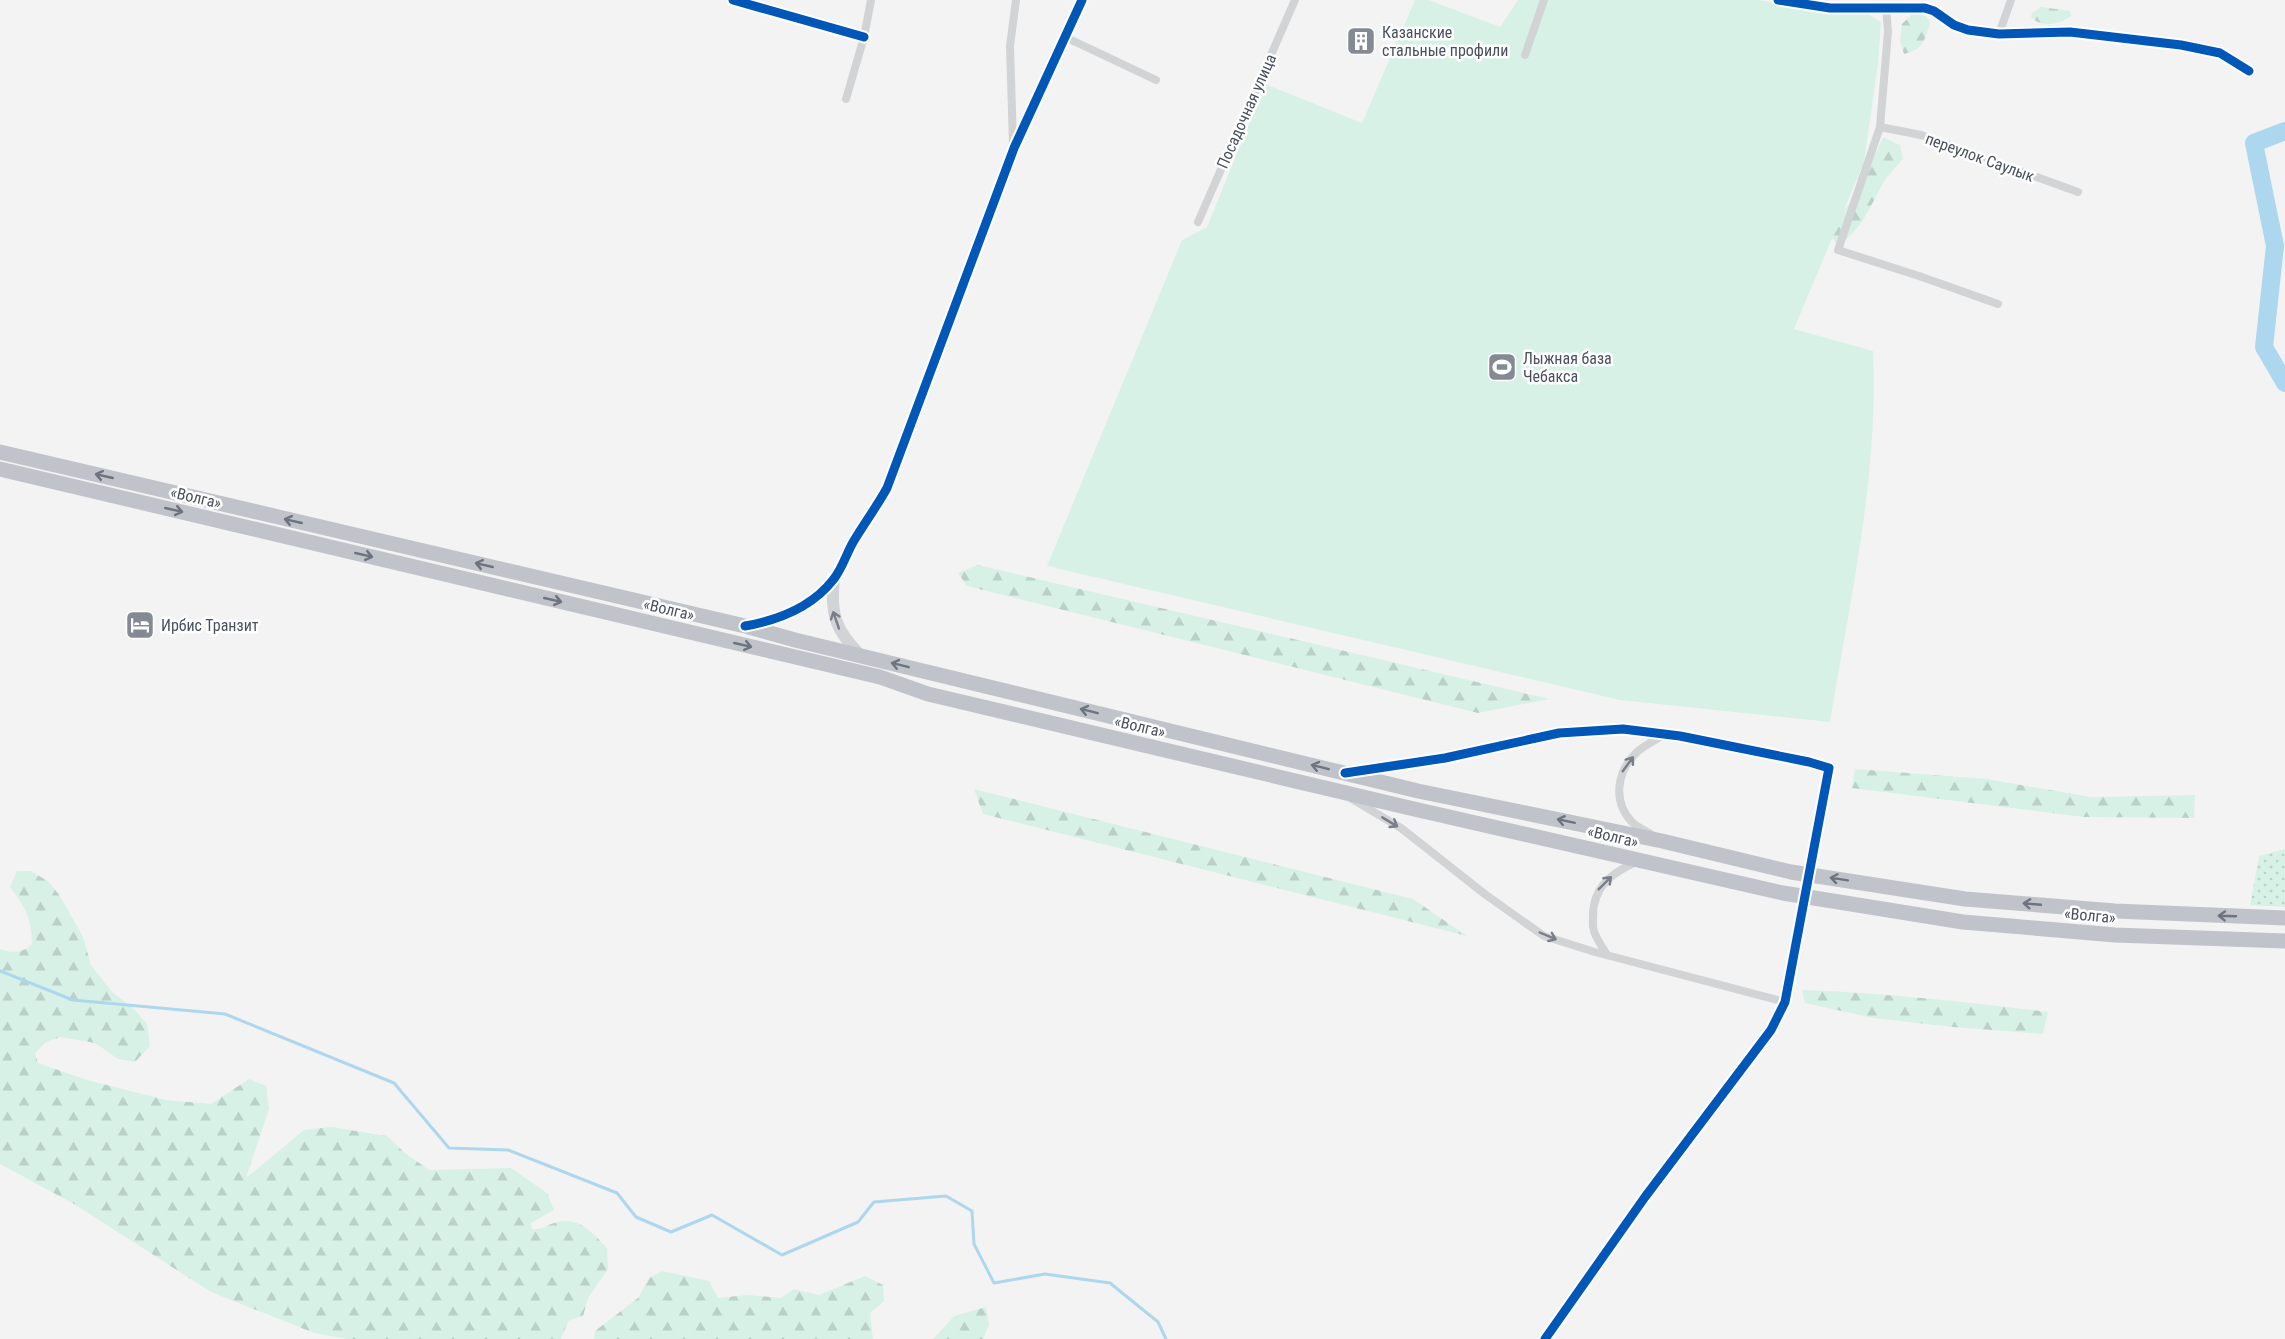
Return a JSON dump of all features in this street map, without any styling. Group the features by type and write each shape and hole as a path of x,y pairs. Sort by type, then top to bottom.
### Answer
{"highway":[{"name":"«Волга»","path":"0,452 745,626 1418,791 1662,841 1791,872 1965,898 2115,911 2285,918"},
{"name":"«Волга»","path":"0,469 880,677 928,694 1340,792 1783,893 1963,922 2115,935 2285,941"}],"street":[{"path":"733,0 864,37"},
{"path":"846,99 864,37 871,0"},
{"path":"1014,148 1010,46 1016,0"},
{"path":"745,626 772,622 798,610 816,597 834,579 854,539 876,509 887,488 1014,148 1082,0"},
{"name":"Посадочная улица","path":"1198,222 1295,0"},
{"path":"1526,55 1544,0"},
{"path":"1778,0 1830,8 1925,8 1934,11 1954,25 1968,30 1999,34 2070,32 2181,45 2220,53 2249,71"},
{"path":"1999,34 2011,0"},
{"path":"1886,7 1888,32 1880,127 1838,250 1998,304"},
{"path":"1065,37 1156,80"},
{"name":"переулок Саулык","path":"1880,127 1922,135 2078,192"},
{"path":"834,579 831,602 835,620 843,637 860,655"},
{"path":"1345,773 1445,759 1559,733 1623,729 1665,734 1785,757 1829,768 1785,1002 1771,1030 1645,1197 1545,1339"},
{"path":"1662,841 1633,823 1623,810 1618,788 1623,770 1637,752 1665,734"},
{"path":"1340,792 1401,828 1486,895 1544,936 1785,1002"},
{"path":"1607,955 1593,932 1593,903 1598,891 1609,879 1621,869 1640,860"}],"green space":[{"name":"Лыжная база Чебакса","path":"1415,0 1429,0 1500,27 1518,0 1757,0 1868,14 1881,22 1878,64 1864,162 1794,329 1873,351 1872,444 1867,490 1854,583 1830,722 1620,700 1047,566 1182,240 1207,227 1265,84 1362,123"},
{"path":"2041,7 2070,11 2071,16 2061,22 2040,23 2031,17 2032,13"},
{"path":"1916,10 1926,16 1930,23 1919,47 1904,54 1900,41 1902,24"},
{"path":"1883,137 1900,145 1903,159 1890,173 1858,227 1838,246 1831,236 1836,219 1857,195"},
{"path":"978,565 1549,699 1478,713 967,586 958,573"},
{"path":"1855,769 1987,779 2091,797 2195,795 2194,818 2084,817 1852,788"},
{"path":"974,789 1413,899 1467,936 983,814"},
{"path":"2285,849 2285,907 2250,905 2259,856"},
{"path":"17,871 31,871 49,882 60,896 83,937 91,965 112,992 134,1009 147,1024 150,1046 135,1062 118,1059 95,1043 60,1037 45,1043 35,1053 38,1063 87,1080 166,1100 211,1104 249,1079 266,1086 269,1109 246,1178 304,1130 331,1127 387,1136 405,1153 429,1170 511,1168 547,1193 554,1210 531,1223 532,1229 570,1221 584,1226 607,1248 608,1269 588,1298 583,1316 568,1321 561,1339 348,1339 314,1333 211,1292 74,1204 0,1164 0,949 17,952 32,944 27,913 10,887"},
{"path":"1802,990 1925,998 2048,1012 2043,1034 1953,1027 1873,1018 1805,1003"},
{"path":"662,1271 709,1281 718,1298 748,1295 781,1298 794,1289 819,1295 865,1276 883,1285 884,1301 870,1313 873,1339 594,1339 595,1331 638,1298 649,1278"},
{"path":"986,1307 989,1325 983,1339 933,1339 954,1316"}],"waterway":[{"path":"2285,131 2254,143 2275,246 2264,347 2285,383"},
{"path":"0,971 73,1000 225,1014 394,1083 449,1148 508,1150 617,1193 636,1217 671,1232 712,1215 782,1255 858,1222 874,1202 946,1196 972,1211 974,1244 994,1283 1045,1274 1110,1283 1158,1322 1166,1339"}],"cycle path":[{"path":"733,0 864,37"},
{"path":"745,626 794,611 824,590 836,575 852,544 887,488 1014,148 1082,0"},
{"path":"1778,0 1830,8 1925,8 1934,11 1954,25 1968,30 1999,34 2070,32 2181,45 2220,53 2249,71"},
{"path":"1345,773 1445,758 1559,733 1623,729 1680,736 1829,768 1785,1002 1771,1030 1645,1197 1545,1339"}],"place":[{"name":"Казанские стальные профили","path":"1361,41"},
{"name":"Лыжная база Чебакса","path":"1502,367"},
{"name":"Ирбис Транзит","path":"140,625"}]}
